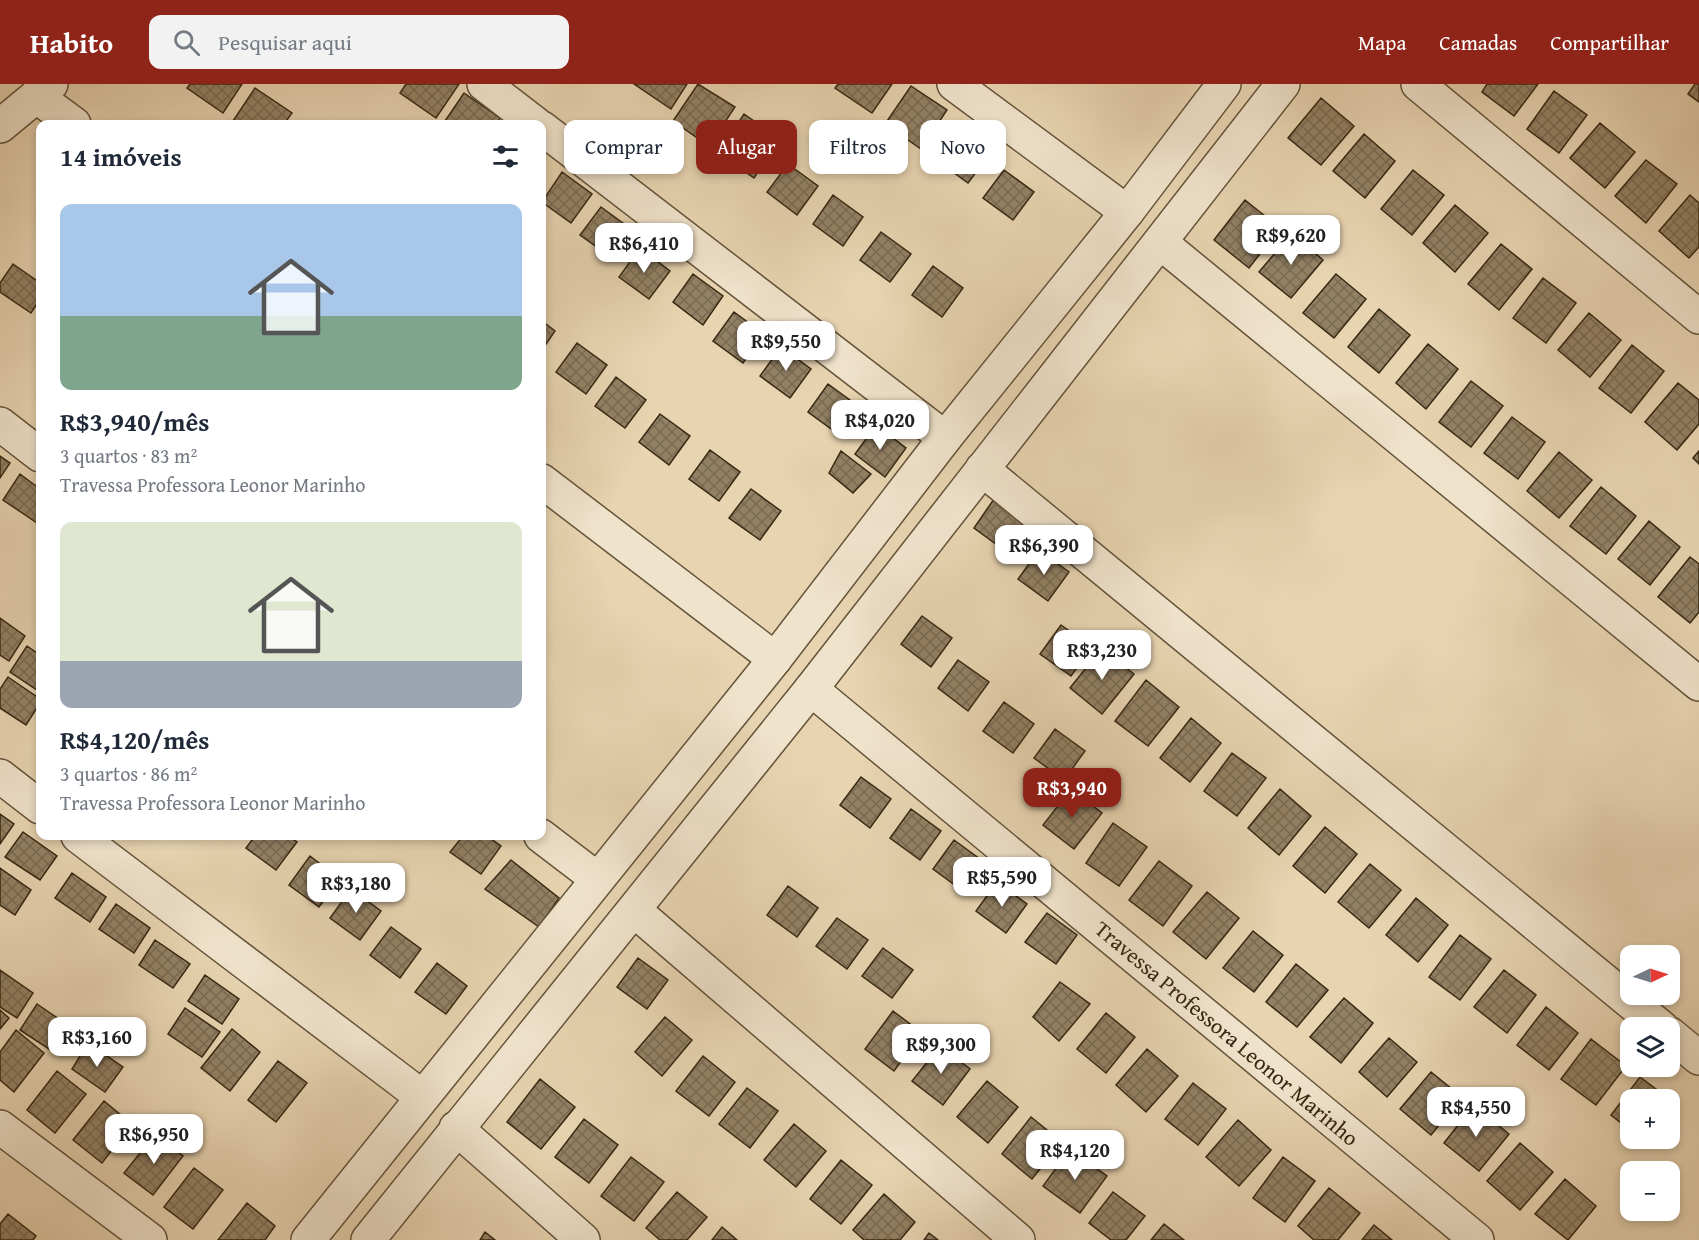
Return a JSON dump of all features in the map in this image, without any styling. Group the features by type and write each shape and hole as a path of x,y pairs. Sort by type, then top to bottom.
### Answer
{"street":[{"path":"484,84 531,120"},
{"path":"954,84 1127,212"},
{"path":"308,1240 421,1096 775,659 945,438 1127,212 1224,84"},
{"path":"368,1240 456,1128 635,911 811,689 1161,243 1282,84"},
{"path":"1418,84 1699,317"},
{"path":"0,126 44,90 70,120"},
{"path":"546,131 945,438"},
{"path":"1161,243 1699,684"},
{"path":"0,424 36,452"},
{"path":"982,469 1649,1017"},
{"path":"546,484 775,659"},
{"name":"Travessa Professora Leonor Marinho","path":"811,689 1477,1240"},
{"path":"0,776 36,804"},
{"path":"83,840 421,1096"},
{"path":"546,840 597,878"},
{"path":"635,911 1018,1240"},
{"path":"1680,1042 1699,1058"},
{"path":"0,1127 150,1240"},
{"path":"456,1128 583,1240"}],"building":[{"path":"190,84 242,84 223,113 187,88"},
{"path":"406,84 459,84 436,118 400,93"},
{"path":"634,84 687,84 671,109"},
{"path":"698,84 735,107 726,120 696,120 696,137 684,129 684,120 674,120"},
{"path":"838,84 892,84 872,113 835,88"},
{"path":"1487,84 1538,84 1514,116 1482,92"},
{"path":"1695,84 1699,84 1699,102 1688,94"},
{"path":"911,86 947,110 940,120 920,120 920,148 908,140 908,120 888,120"},
{"path":"255,88 292,113 287,120 234,120"},
{"path":"1554,91 1587,115 1559,153 1527,129"},
{"path":"464,93 500,118 499,120 446,120"},
{"path":"1321,98 1354,126 1321,165 1288,138"},
{"path":"744,114 753,120 740,120"},
{"path":"1600,123 1635,152 1605,188 1570,158"},
{"path":"1364,134 1395,161 1365,198 1333,171"},
{"path":"1646,160 1677,184 1646,223 1615,196"},
{"path":"1413,170 1444,195 1412,235 1381,209"},
{"path":"797,171 818,186 797,215 767,192 780,174 797,174"},
{"path":"1006,171 1034,192 1013,220 983,198 1001,174 1006,174"},
{"path":"562,172 592,194 571,223 546,205 546,196"},
{"path":"956,174 975,174 968,183"},
{"path":"833,195 863,217 843,246 813,224"},
{"path":"1690,195 1699,203 1699,247 1689,258 1659,231"},
{"path":"1245,200 1280,228 1249,268 1214,240"},
{"path":"1455,205 1488,233 1455,272 1423,243"},
{"path":"601,207 631,229 611,257 580,235"},
{"path":"881,232 911,254 890,282 860,260"},
{"path":"1292,233 1323,260 1291,298 1259,272"},
{"path":"1501,244 1532,269 1499,310 1468,284"},
{"path":"640,248 670,271 649,299 619,277"},
{"path":"13,264 36,280 36,305 31,313 0,292 0,283"},
{"path":"933,266 963,288 942,317 912,295"},
{"path":"693,274 723,296 703,325 673,302"},
{"path":"1336,274 1366,299 1334,338 1303,313"},
{"path":"1543,278 1576,303 1546,343 1513,318"},
{"path":"1379,309 1410,335 1379,373 1348,347"},
{"path":"734,312 764,334 743,363 713,341"},
{"path":"1589,313 1621,340 1590,377 1558,350"},
{"path":"546,324 555,331 546,344"},
{"path":"577,343 607,365 586,394 556,372"},
{"path":"1428,344 1458,369 1426,409 1396,383"},
{"path":"1632,345 1664,371 1631,413 1599,388"},
{"path":"781,347 811,369 790,398 760,376"},
{"path":"616,377 646,400 625,428 595,406"},
{"path":"1471,381 1503,406 1471,447 1439,422"},
{"path":"1678,383 1699,400 1699,424 1677,450 1645,422"},
{"path":"828,384 858,406 838,434 808,412"},
{"path":"660,414 690,436 669,465 639,442"},
{"path":"1512,417 1545,442 1518,479 1484,453"},
{"path":"876,425 906,448 885,477 855,454"},
{"path":"710,450 740,472 719,501 689,479"},
{"path":"841,451 871,474 853,493 829,473"},
{"path":"1699,451 1699,464 1693,458"},
{"path":"1559,452 1592,480 1559,518 1527,491"},
{"path":"0,456 10,463 0,478"},
{"path":"20,474 36,486 36,522 3,500"},
{"path":"1601,487 1636,516 1606,554 1570,526"},
{"path":"751,489 781,511 760,540 729,518"},
{"path":"994,499 1025,521 1004,550 974,528"},
{"path":"1649,521 1680,547 1650,585 1618,559"},
{"path":"1039,550 1069,572 1048,601 1018,579"},
{"path":"1690,557 1699,564 1699,612 1690,623 1658,597"},
{"path":"922,616 952,638 931,667 901,644"},
{"path":"0,618 25,636 9,661 0,655"},
{"path":"1061,625 1092,647 1071,676 1040,654"},
{"path":"27,646 36,652 36,689 10,672"},
{"path":"1102,648 1134,674 1102,714 1070,688"},
{"path":"958,660 989,682 968,711 938,688"},
{"path":"8,677 36,696 36,709 26,725 0,708 0,689"},
{"path":"1146,680 1179,707 1148,746 1115,721"},
{"path":"1004,702 1034,724 1013,753 983,731"},
{"path":"1191,718 1221,743 1190,782 1160,758"},
{"path":"1055,729 1085,751 1064,780 1034,758"},
{"path":"1232,753 1266,778 1237,816 1204,791"},
{"path":"861,777 891,799 870,828 840,805"},
{"path":"1071,789 1102,813 1074,849 1043,825"},
{"path":"1280,789 1311,816 1279,855 1248,828"},
{"path":"911,809 941,831 920,860 890,838"},
{"path":"0,814 14,824 0,844"},
{"path":"1113,823 1147,847 1119,886 1086,863"},
{"path":"1325,827 1357,854 1325,893 1293,866"},
{"path":"23,832 57,856 40,880 5,857"},
{"path":"252,840 294,840 297,842 276,870 246,848"},
{"path":"460,840 493,840 501,846 481,874 450,852"},
{"path":"954,840 984,862 963,891 933,869"},
{"path":"310,856 340,879 319,907 289,885"},
{"path":"511,860 559,898 539,927 485,889"},
{"path":"1159,861 1192,886 1163,926 1129,900"},
{"path":"1370,864 1401,890 1369,928 1338,902"},
{"path":"0,868 31,890 15,915 0,905"},
{"path":"72,873 106,897 90,922 55,898"},
{"path":"997,882 1027,904 1006,933 976,911"},
{"path":"788,886 818,908 797,937 767,915"},
{"path":"351,889 381,911 360,940 330,918"},
{"path":"1207,892 1239,918 1206,959 1173,932"},
{"path":"1416,898 1448,925 1418,962 1386,935"},
{"path":"116,904 150,928 134,953 99,929"},
{"path":"1047,913 1077,935 1056,964 1025,942"},
{"path":"837,918 868,940 847,969 816,946"},
{"path":"391,927 421,949 400,978 370,955"},
{"path":"1253,931 1283,955 1254,992 1223,968"},
{"path":"1460,935 1491,959 1460,1000 1429,977"},
{"path":"155,940 190,964 173,988 139,965"},
{"path":"883,948 913,970 892,998 862,976"},
{"path":"638,958 668,980 647,1009 617,987"},
{"path":"437,963 467,986 446,1014 415,992"},
{"path":"1296,964 1328,990 1297,1027 1266,1002"},
{"path":"0,970 33,993 17,1018 0,1007"},
{"path":"1504,970 1536,995 1507,1033 1474,1007"},
{"path":"205,975 239,999 222,1024 188,1001"},
{"path":"1060,982 1090,1004 1059,1041 1033,1017"},
{"path":"1344,998 1373,1023 1341,1063 1310,1037"},
{"path":"37,1004 72,1028 55,1053 20,1030"},
{"path":"1546,1007 1578,1033 1549,1070 1517,1045"},
{"path":"185,1008 220,1032 202,1057 168,1034"},
{"path":"0,1010 9,1018 0,1029"},
{"path":"893,1011 922,1033 894,1071 865,1049"},
{"path":"1106,1013 1135,1037 1106,1073 1077,1049"},
{"path":"665,1017 692,1040 662,1076 635,1052"},
{"path":"232,1029 260,1052 230,1091 201,1068"},
{"path":"16,1030 44,1053 14,1092 0,1080 0,1052"},
{"path":"1389,1038 1417,1062 1387,1097 1359,1072"},
{"path":"1591,1039 1620,1061 1620,1074 1596,1105 1561,1079"},
{"path":"88,1043 123,1067 105,1092 72,1069"},
{"path":"940,1046 970,1069 943,1105 912,1081"},
{"path":"1147,1049 1178,1076 1146,1112 1116,1085"},
{"path":"703,1056 735,1082 709,1116 676,1091"},
{"path":"278,1061 307,1083 276,1122 248,1100"},
{"path":"57,1071 86,1094 55,1133 27,1110"},
{"path":"1431,1072 1462,1097 1431,1135 1400,1109"},
{"path":"1640,1077 1656,1089 1631,1089"},
{"path":"540,1079 575,1107 541,1149 507,1122"},
{"path":"987,1081 1018,1107 988,1143 957,1117"},
{"path":"1193,1083 1226,1109 1198,1145 1165,1119"},
{"path":"747,1088 778,1111 750,1148 719,1124"},
{"path":"104,1101 132,1124 102,1163 73,1140"},
{"path":"1620,1103 1620,1122 1611,1115"},
{"path":"1474,1105 1509,1134 1479,1171 1444,1143"},
{"path":"1031,1117 1062,1142 1032,1179 1002,1154"},
{"path":"584,1119 618,1145 589,1183 555,1157"},
{"path":"1238,1120 1271,1150 1239,1186 1206,1157"},
{"path":"794,1124 826,1151 796,1187 764,1160"},
{"path":"155,1134 183,1156 153,1195 124,1173"},
{"path":"1520,1143 1553,1172 1520,1210 1487,1181"},
{"path":"1070,1149 1107,1176 1080,1213 1043,1186"},
{"path":"631,1157 664,1182 634,1221 601,1196"},
{"path":"1283,1157 1315,1181 1285,1222 1253,1198"},
{"path":"841,1160 872,1185 841,1224 810,1199"},
{"path":"194,1168 223,1190 193,1229 164,1207"},
{"path":"1565,1179 1596,1206 1568,1240 1535,1214"},
{"path":"1329,1188 1360,1213 1338,1240 1314,1240 1298,1226"},
{"path":"677,1192 707,1217 687,1240 660,1240 646,1228"},
{"path":"1113,1192 1145,1216 1126,1240 1111,1240 1089,1223"},
{"path":"884,1194 915,1222 900,1240 864,1240 853,1230"},
{"path":"247,1203 275,1226 265,1240 218,1240"},
{"path":"8,1214 36,1236 33,1240 0,1240 0,1224"},
{"path":"1164,1224 1184,1240 1151,1240"},
{"path":"1374,1225 1392,1240 1362,1240"},
{"path":"722,1227 737,1240 712,1240"},
{"path":"485,1232 495,1240 480,1240"},
{"path":"929,1233 938,1240 924,1240"}]}
